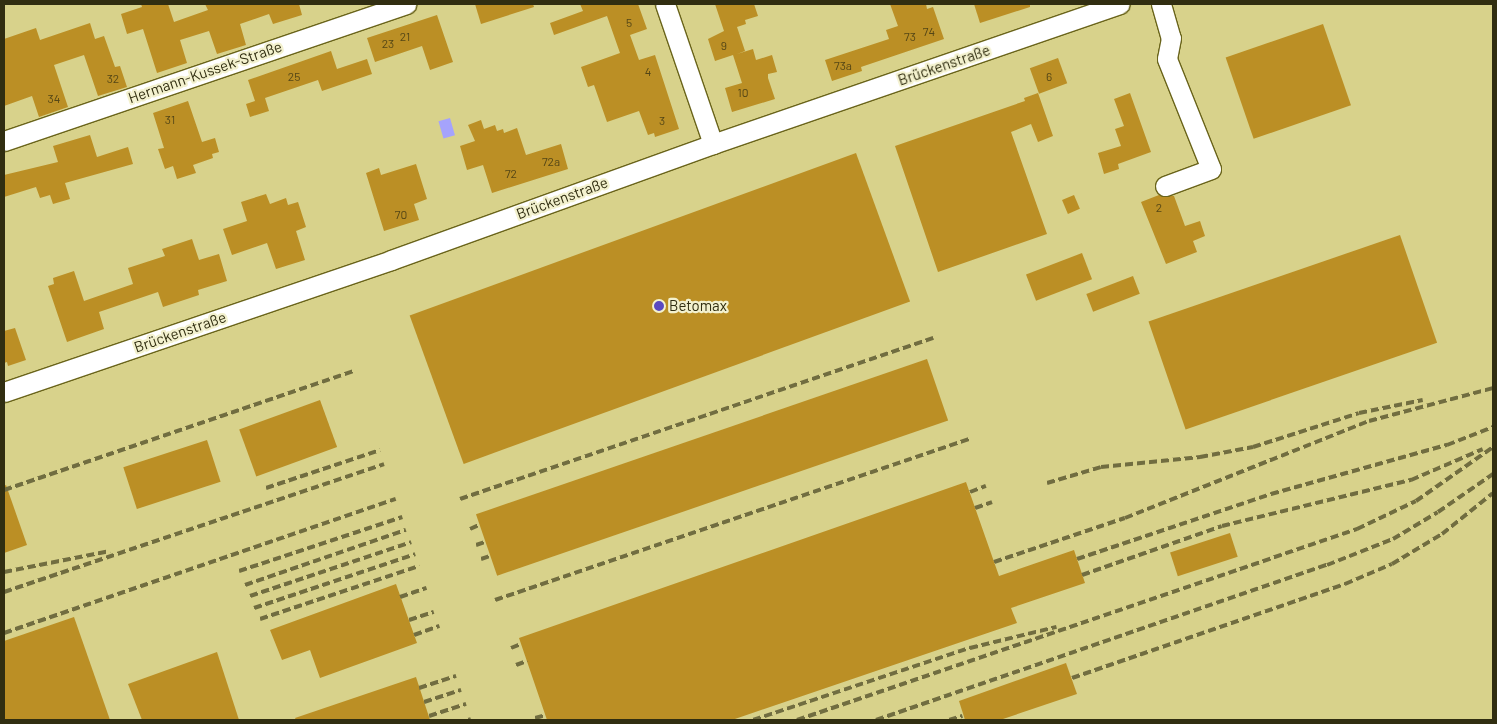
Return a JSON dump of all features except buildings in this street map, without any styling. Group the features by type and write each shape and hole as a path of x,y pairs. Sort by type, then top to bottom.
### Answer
{"street":[{"name":"Hermann-Kussek-Straße","path":"4,141 406,4"},
{"path":"664,4 713,144"},
{"name":"Brückenstraße","path":"4,392 391,260 713,144 1120,4"},
{"path":"1161,4 1171,38 1167,59 1211,169 1165,186"}],"shaded area":[{"path":"450,118 455,135 443,139 438,121"}],"railway":[{"path":"460,499 933,338"},
{"path":"4,490 353,371"},
{"path":"994,562 1125,518 1369,421 1493,388"},
{"path":"1047,483 1101,467 1200,457 1253,447 1359,413 1423,400"},
{"path":"1077,559 1271,494 1447,445 1493,427"},
{"path":"495,600 969,439"},
{"path":"797,720 1357,529 1416,501 1493,447"},
{"path":"1082,575 1222,526 1411,480 1483,449"},
{"path":"266,488 380,450"},
{"path":"4,592 384,464"},
{"path":"876,720 1327,565 1393,539 1438,512 1493,474"},
{"path":"970,492 986,486"},
{"path":"1072,678 1345,584 1392,564 1442,534 1493,493"},
{"path":"4,633 396,499"},
{"path":"975,508 992,502"},
{"path":"239,571 402,517"},
{"path":"470,529 479,525"},
{"path":"245,585 406,530"},
{"path":"250,596 411,542"},
{"path":"476,545 485,542"},
{"path":"4,572 110,551"},
{"path":"254,608 415,554"},
{"path":"481,559 490,556"},
{"path":"260,619 419,566"},
{"path":"400,597 426,588"},
{"path":"409,620 434,612"},
{"path":"414,635 439,626"},
{"path":"753,720 970,648 1056,627"},
{"path":"511,648 521,644"},
{"path":"516,665 527,661"},
{"path":"419,688 456,676"},
{"path":"424,702 461,690"},
{"path":"429,716 466,704"},
{"path":"535,718 546,715"},
{"path":"949,720 962,716"}],"place":[{"name":"Betomax","path":"659,306"}]}
